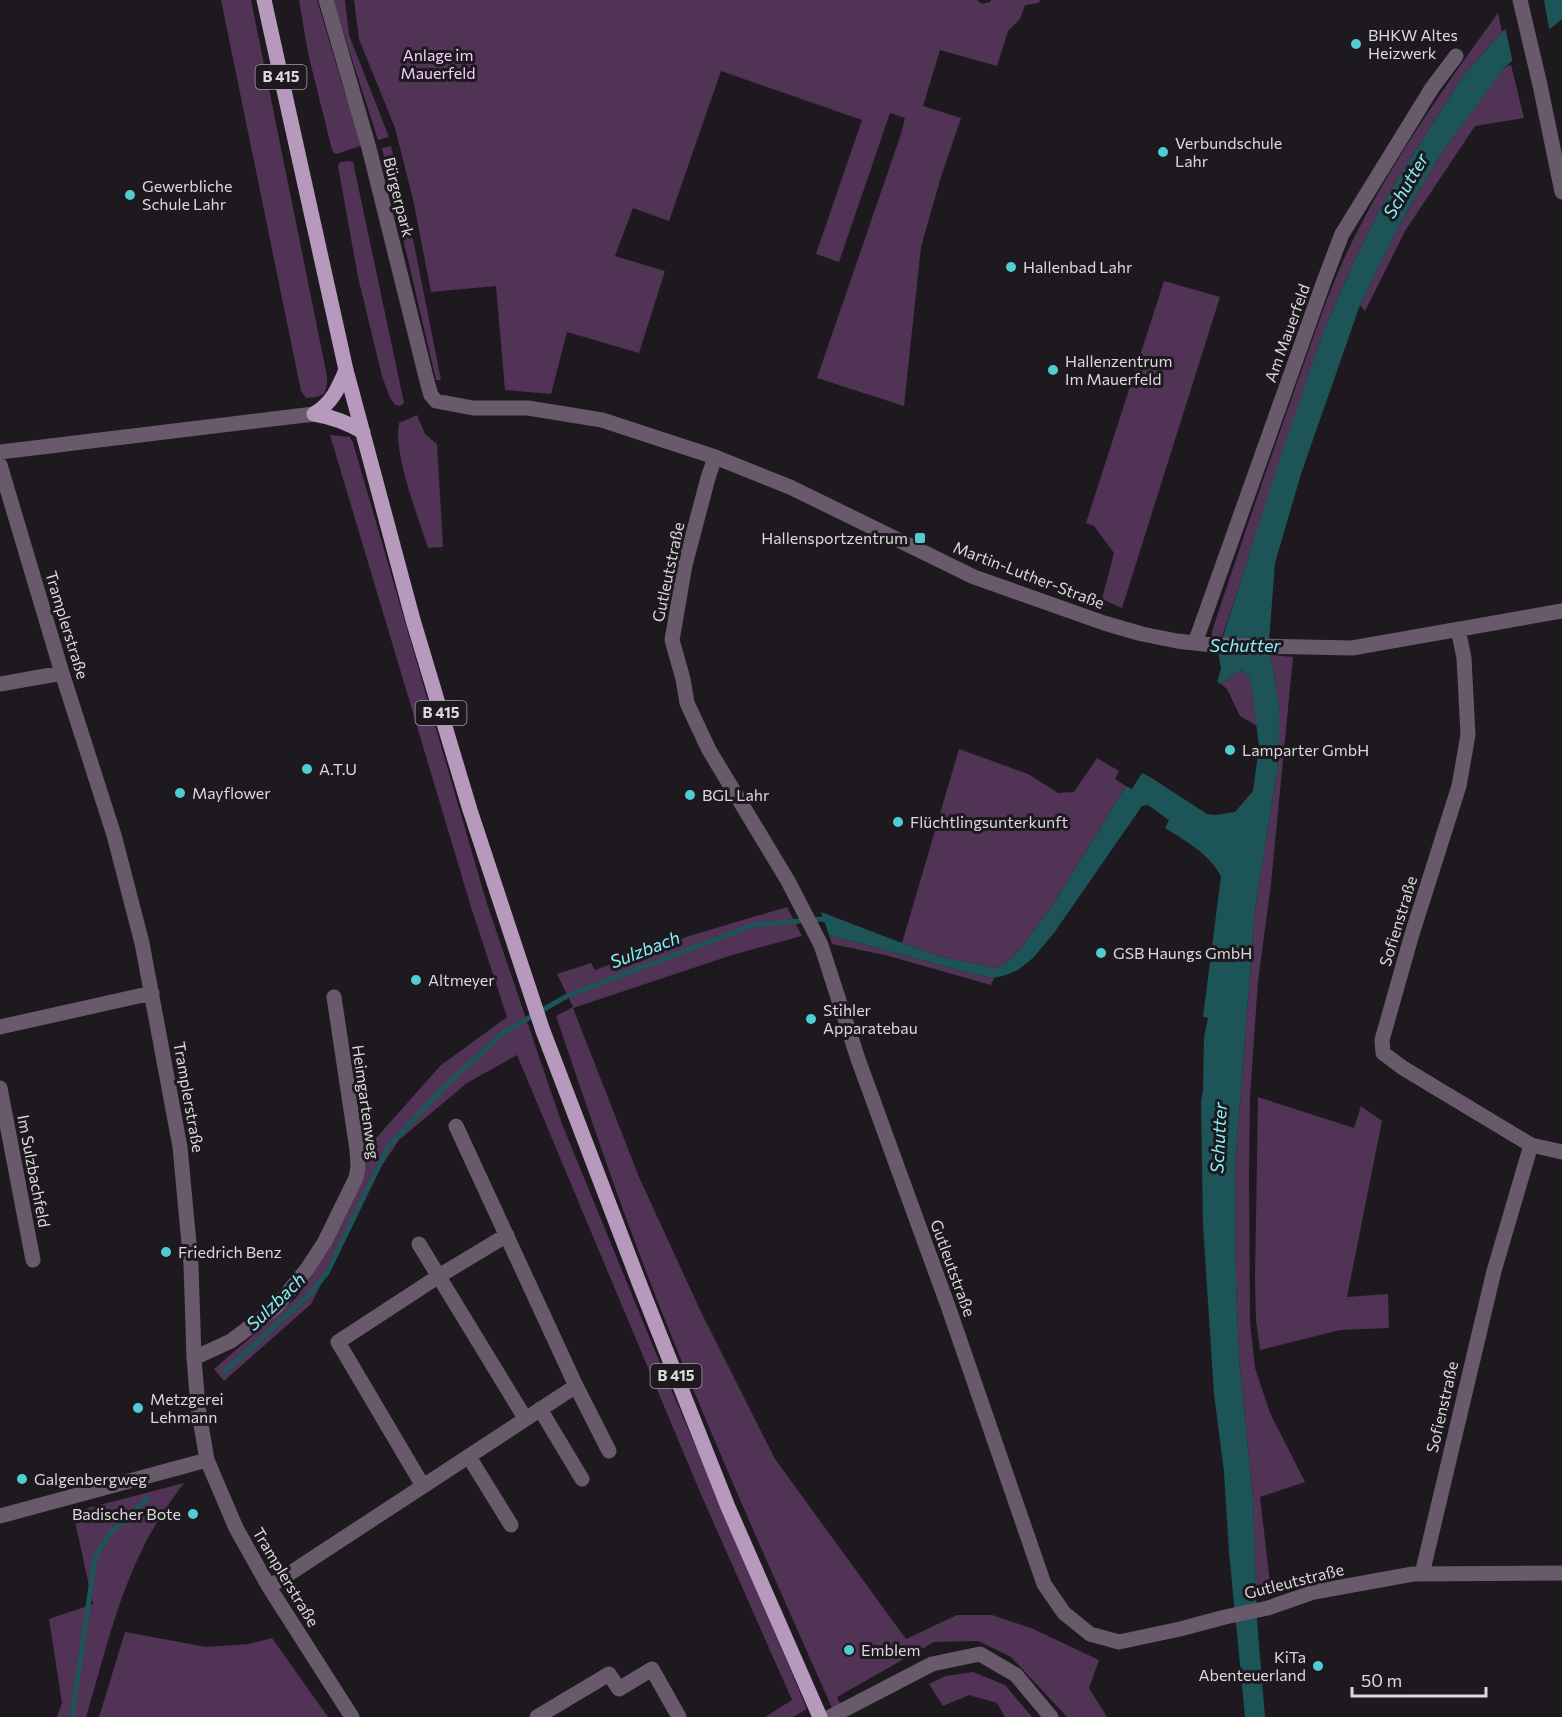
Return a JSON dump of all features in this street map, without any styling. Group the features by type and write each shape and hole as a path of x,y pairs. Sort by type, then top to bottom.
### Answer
{"main road":[{"name":"B 415","path":"264,0 346,370 413,620 470,810 543,1031 640,1285 728,1507 820,1717"},
{"path":"314,414 324,408 335,396 346,370"},
{"path":"314,414 334,417 363,432"}],"street":[{"name":"Bürgerpark","path":"326,0 369,148 428,385 436,402"},
{"path":"1520,0 1562,192"},
{"name":"Am Mauerfeld","path":"1195,643 1342,234 1432,88 1456,56"},
{"name":"Martin-Luther-Straße","path":"436,402 473,408 528,408 602,420 715,458 790,487 974,578 1104,623 1177,641 1212,645 1352,648 1562,611"},
{"path":"0,452 314,414"},
{"name":"Gutleutstraße","path":"715,458 685,565 672,640 687,703 694,722 788,881 821,945 858,1059 948,1306 1044,1584 1064,1614 1090,1634 1119,1642 1268,1608 1314,1592 1422,1574 1562,1573"},
{"name":"Tramplerstraße","path":"0,465 62,673 114,835 142,943 180,1147 191,1265 198,1407 207,1460 236,1528 269,1587 352,1717"},
{"name":"Sofienstraße","path":"1458,629 1464,658 1468,735 1459,786 1412,934 1382,1040 1383,1053 1403,1068 1531,1145 1562,1152"},
{"path":"0,684 62,673"},
{"path":"0,1027 152,993"},
{"name":"Heimgartenweg","path":"194,1358 231,1341 276,1307 307,1269 324,1243 356,1178 357,1150 334,997"},
{"name":"Im Sulzbachfeld","path":"0,1088 33,1260"},
{"path":"456,1126 576,1386 609,1451"},
{"name":"Sofienstraße","path":"1422,1574 1494,1271 1531,1145"},
{"path":"423,1486 338,1342 507,1235"},
{"path":"419,1244 525,1418"},
{"path":"269,1587 576,1386"},
{"path":"540,1409 582,1479"},
{"path":"469,1457 511,1525"},
{"path":"0,1516 207,1460"},
{"path":"830,1717 932,1664 980,1654 1016,1676 1051,1717"},
{"path":"537,1717 609,1674 619,1689 652,1669 679,1717"}],"green space":[{"path":"221,0 251,0 327,376 324,394 316,397 306,398 301,391"},
{"path":"299,0 317,0 363,145 337,154 332,150 308,53"},
{"path":"333,0 345,0 349,35 389,137 378,140"},
{"name":"Anlage im Mauerfeld","path":"354,0 977,0 982,4 991,0 1040,0 1039,3 1025,5 1020,19 1008,31 997,66 940,50 923,106 961,118 921,247 904,406 817,378 905,118 890,113 839,262 816,254 862,120 721,71 669,221 633,208 615,256 665,271 639,353 567,332 551,394 505,390 496,286 431,292 413,199 395,128 359,39"},
{"path":"1498,13 1502,32 1462,77 1387,196 1356,257 1324,330 1222,637 1212,637 1212,631 1264,478 1321,315 1342,263 1382,185 1400,156"},
{"path":"1511,65 1524,118 1475,126 1405,231 1365,311 1360,305 1404,216 1443,151 1505,67"},
{"path":"391,146 410,224 441,380 436,380 382,148"},
{"path":"340,162 353,162 404,403 400,406 395,405 390,398 382,376 358,277 338,166"},
{"path":"1164,281 1220,297 1122,608 1102,599 1114,553 1094,526 1086,523"},
{"path":"417,415 425,434 437,444 443,547 428,548 403,468 398,436 399,423"},
{"path":"330,435 350,437 353,443 487,904 562,1124 655,1351 807,1709 793,1717 765,1717 792,1700 700,1492 517,1055 467,1083 399,1140 381,1167 311,1304 224,1381 214,1369 297,1297 329,1249 370,1145 440,1066 507,1017 471,907"},
{"path":"1271,655 1293,657 1271,884 1258,981 1250,1097 1250,1322 1255,1368 1270,1413 1305,1482 1260,1497 1271,1592 1256,1599 1253,1499 1239,1358 1235,1166 1255,910 1277,771 1279,744 1279,708"},
{"path":"1241,670 1250,677 1257,726 1240,716 1227,689 1221,684"},
{"path":"959,749 1028,774 1058,793 1074,792 1097,758 1119,771 1115,779 1126,786 1052,906 1017,953 996,968 942,957 902,943"},
{"path":"787,907 802,936 732,955 573,1008 639,1177 701,1312 775,1459 906,1639 957,1615 992,1615 1031,1628 1099,1660 1089,1688 1107,1717 1067,1717 1011,1657 978,1641 934,1642 837,1697 846,1717 836,1717 726,1467 663,1315 621,1204 556,1016 573,1007 557,974 591,963 595,970 686,937"},
{"path":"829,935 994,978 991,985 885,955 832,944"},
{"path":"1258,1097 1354,1128 1361,1106 1382,1121 1347,1297 1388,1294 1389,1328 1340,1330 1260,1350 1256,1320 1255,1279"},
{"path":"184,1483 146,1541 133,1570 111,1632 86,1717 57,1717 62,1703 49,1619 93,1604 73,1512"},
{"path":"125,1632 206,1647 249,1644 272,1638 328,1717 99,1717"},
{"path":"973,1672 1005,1685 1032,1717 1005,1717 997,1703 969,1695 943,1706 929,1684 946,1676"}],"water":[{"name":"Schutter","path":"1540,0 1562,0 1562,19 1505,67 1443,151 1404,216 1360,305 1301,474 1275,563 1269,641 1279,708 1279,744 1277,771 1255,910 1235,1166 1239,1358 1253,1499 1257,1620 1265,1717 1245,1717 1229,1552 1224,1472 1214,1394 1203,1225 1201,1101 1204,1037 1208,1018 1203,1017 1221,876 1204,855 1165,828 1169,820 1148,805 1142,806 1054,933 1033,958 1018,970 994,978 829,935 821,912 942,957 996,968 1017,953 1052,906 1126,786 1132,789 1142,773 1207,814 1235,812 1253,791 1259,746 1250,677 1241,670 1221,684 1217,682 1221,669 1218,652 1324,330 1356,257 1387,196 1462,77 1502,32"}],"pier":[{"path":"1535,0 1544,0 1550,33 1513,64 1505,26"}],"waterway":[{"name":"Sulzbach","path":"224,1372 309,1295 327,1273 388,1147 444,1087 504,1032 567,996 753,925 823,919 830,921"},
{"name":"Sulzbach","path":"72,1717 95,1558 110,1533 148,1498"}],"place":[{"name":"BHKW Altes Heizwerk","path":"1356,44"},
{"name":"Verbundschule Lahr","path":"1163,152"},
{"name":"Gewerbliche Schule Lahr","path":"130,195"},
{"name":"Hallenbad Lahr","path":"1011,267"},
{"name":"Hallenzentrum Im Mauerfeld","path":"1053,370"},
{"name":"Hallensportzentrum","path":"920,538"},
{"name":"Lamparter GmbH","path":"1230,750"},
{"name":"A.T.U","path":"307,769"},
{"name":"Mayflower","path":"180,793"},
{"name":"BGL Lahr","path":"690,795"},
{"name":"Flüchtlingsunterkunft","path":"898,822"},
{"name":"GSB Haungs GmbH","path":"1101,953"},
{"name":"Altmeyer","path":"416,980"},
{"name":"Stihler Apparatebau","path":"811,1019"},
{"name":"Friedrich Benz","path":"166,1252"},
{"name":"Metzgerei Lehmann","path":"138,1408"},
{"name":"Galgenbergweg","path":"22,1479"},
{"name":"Badischer Bote","path":"193,1514"},
{"name":"Emblem","path":"849,1650"},
{"name":"KiTa Abenteuerland","path":"1318,1666"}]}
